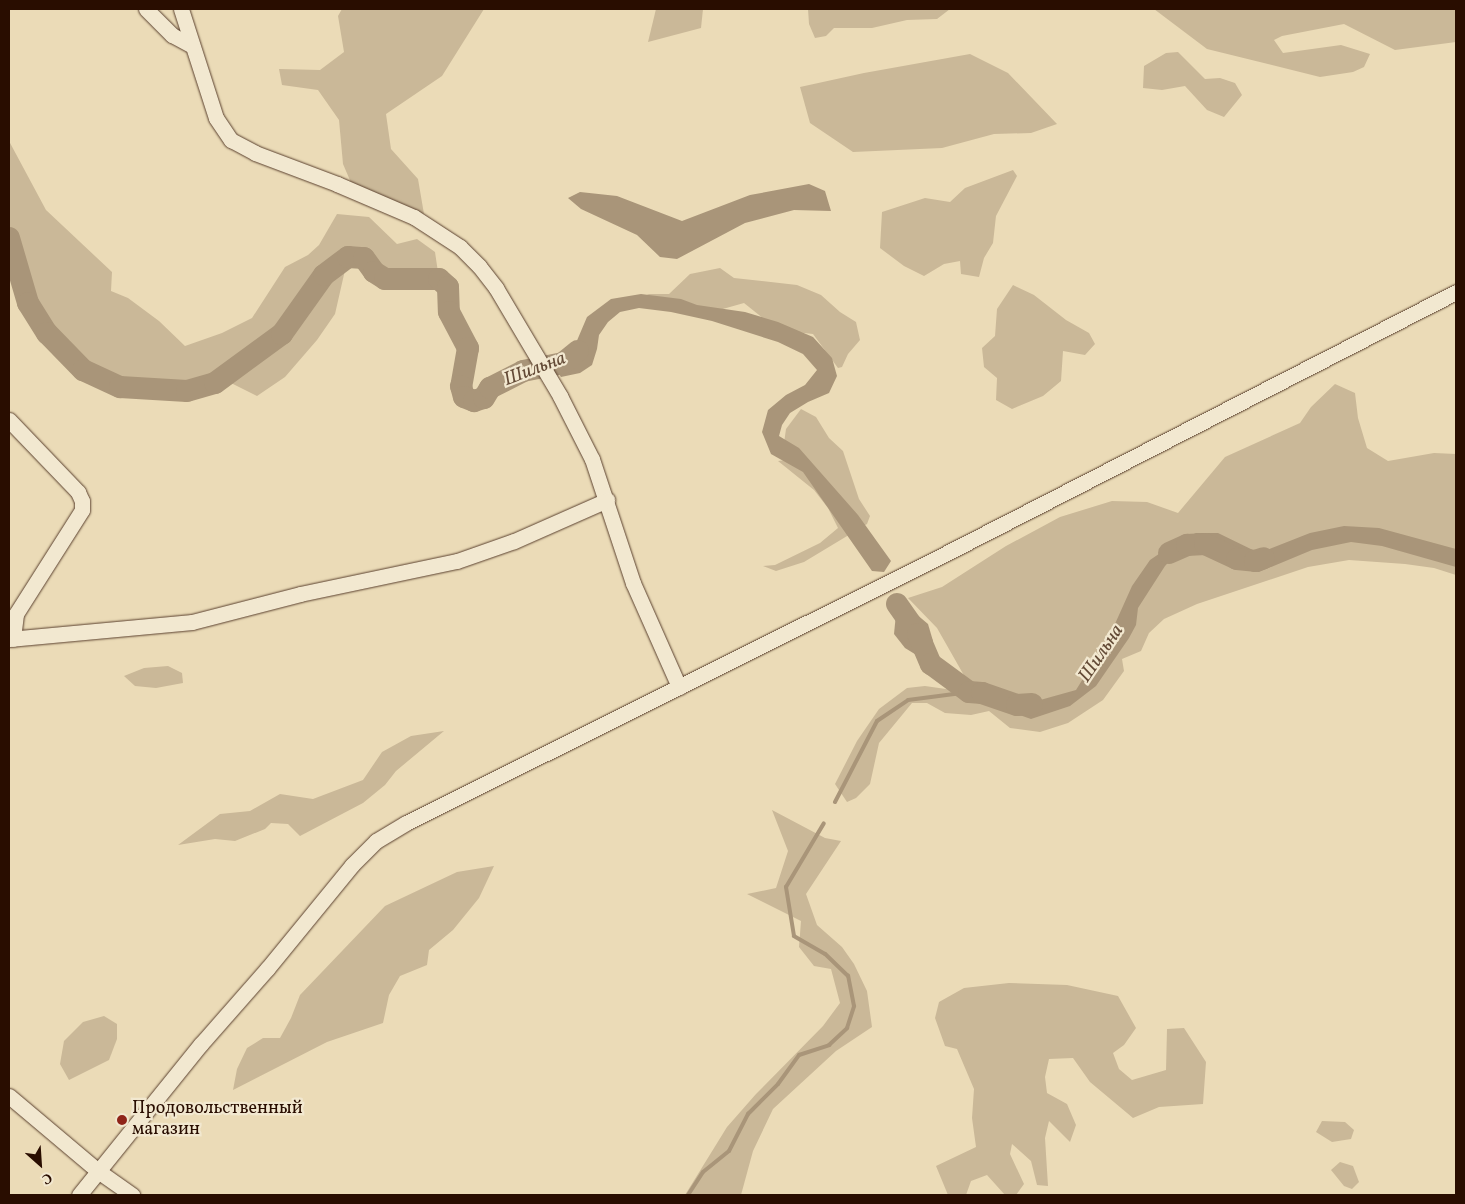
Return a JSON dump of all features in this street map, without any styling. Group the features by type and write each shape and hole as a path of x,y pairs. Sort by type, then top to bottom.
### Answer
{"street":[{"path":"146,9 172,34 191,45"},
{"path":"181,9 216,118 223,131 231,140 255,153 414,217 460,247 480,266 528,339 592,459 633,583 679,687"},
{"path":"78,1195 201,1044 267,969 352,865 376,842 406,823 940,557 1456,292"},
{"path":"9,420 78,492 82,501 82,510 16,614 11,639 192,622 300,594 457,562 514,541 607,500"},
{"path":"9,1096 98,1171 132,1195"}],"shaded area":[{"path":"342,9 484,9 442,76 386,114 391,149 418,179 424,214 352,185 343,164 339,120 318,90 282,85 279,69 320,70 344,52 338,16"},
{"path":"656,9 703,9 701,28 648,42"},
{"path":"808,9 950,9 937,19 907,20 872,28 834,28 826,36 815,38 809,24"},
{"path":"1154,9 1456,9 1456,42 1395,50 1344,24 1282,36 1274,40 1283,53 1341,45 1370,54 1364,67 1353,72 1320,77 1207,49"},
{"path":"1178,52 1205,79 1220,78 1235,83 1242,95 1224,117 1207,110 1185,86 1162,90 1143,88 1144,66 1166,53"},
{"path":"970,54 1008,73 1057,124 1031,133 994,134 942,148 853,152 810,123 800,87 864,73"},
{"path":"9,141 46,210 112,272 111,291 128,298 159,321 185,346 222,333 252,318 285,267 308,255 319,245 337,214 369,217 397,244 417,239 435,252 439,279 385,279 374,272 364,258 348,257 335,314 317,340 285,377 257,396 231,383 215,383 187,391 120,387 83,370 47,333 28,303 9,238"},
{"path":"1013,170 1017,176 996,216 993,243 984,258 979,277 961,274 960,261 944,264 924,276 904,266 880,248 882,212 925,198 950,202 965,188"},
{"path":"720,268 734,278 797,285 821,295 840,312 856,322 860,340 848,354 842,367 838,368 813,334 778,330 744,303 705,314 634,301 649,294 669,294 690,274"},
{"path":"1013,285 1034,295 1066,320 1089,333 1095,344 1085,355 1063,351 1061,381 1043,396 1012,409 996,400 997,378 984,367 982,348 995,336 997,309"},
{"path":"1335,384 1355,393 1358,418 1367,448 1388,461 1434,453 1456,454 1456,575 1434,568 1349,560 1308,567 1197,604 1164,619 1149,633 1141,651 1122,659 1124,671 1103,700 1068,723 1040,732 1010,728 989,711 971,715 945,713 927,703 912,703 879,743 870,784 856,798 847,802 835,784 857,741 879,709 907,688 925,686 974,693 937,628 908,598 942,587 1006,546 1060,517 1112,501 1147,502 1178,513 1225,457 1300,423 1311,407"},
{"path":"801,409 816,417 829,438 843,451 859,499 870,516 867,524 804,562 776,571 763,566 775,565 820,543 838,528 828,508 814,490 778,461 793,459 784,443 786,429"},
{"path":"168,666 182,673 183,683 156,688 135,686 124,676 144,668"},
{"path":"444,731 396,771 385,785 363,803 300,836 288,824 271,823 265,829 235,841 215,839 178,845 220,814 250,811 280,794 313,799 363,780 382,752 411,736"},
{"path":"772,810 825,838 841,841 806,894 817,925 842,947 854,964 867,991 872,1027 836,1051 773,1109 753,1151 741,1195 685,1195 727,1127 756,1094 823,1026 840,1003 831,969 814,966 799,947 801,921 747,894 776,888 788,851"},
{"path":"494,866 479,898 453,930 429,950 427,965 400,976 389,995 383,1023 327,1042 233,1090 237,1069 247,1048 263,1038 280,1038 291,1018 300,995 385,906 457,872"},
{"path":"1009,983 1067,985 1118,996 1136,1028 1124,1045 1113,1053 1119,1069 1132,1080 1166,1070 1167,1029 1184,1028 1206,1062 1203,1104 1159,1107 1133,1118 1090,1082 1073,1058 1049,1059 1045,1077 1047,1093 1067,1104 1076,1125 1070,1142 1049,1121 1045,1138 1048,1186 1037,1185 1031,1161 1012,1144 1010,1154 1024,1184 1016,1195 1005,1195 987,1175 971,1181 966,1195 948,1195 936,1166 976,1147 972,1118 974,1089 957,1049 945,1046 935,1018 939,1002 964,988"},
{"path":"104,1016 117,1024 117,1039 109,1060 69,1080 60,1064 64,1041 83,1022"},
{"path":"1322,1121 1345,1122 1354,1130 1351,1139 1332,1142 1316,1132"},
{"path":"1340,1162 1353,1166 1359,1182 1352,1189 1344,1186 1331,1170"}],"water":[{"path":"809,184 825,191 831,211 794,210 745,223 677,259 660,257 637,235 581,209 568,198 580,192 617,196 682,221 750,195"},
{"path":"641,294 681,299 697,305 745,312 778,322 813,337 832,358 837,376 829,393 808,402 790,413 782,425 779,436 799,448 858,515 891,561 884,572 872,571 803,472 771,454 762,432 768,410 786,395 805,385 817,370 803,354 778,342 712,321 671,312 639,308 620,312 608,322 599,335 592,365 580,373 561,377 552,363 570,357 587,317 611,299"},
{"path":"1344,526 1379,528 1456,549 1456,567 1382,546 1351,542 1312,550 1259,572 1246,570 1225,548 1212,542 1183,547 1165,566 1138,608 1136,625 1129,638 1096,686 1070,706 1031,719 1002,709 1001,695 1033,702 1076,690 1110,635 1132,586 1150,560 1178,541 1196,533 1218,533 1259,553 1310,533"},
{"path":"909,608 928,624 933,641 931,664 905,648 894,634 896,614"}],"waterway":[{"name":"Шильна","path":"9,238 28,303 47,333 83,370 120,387 187,391 215,383 282,334 324,275 348,257 364,258 374,272 385,279 439,279 448,287 449,312 468,348 461,386 464,397 474,401 484,398 490,388 523,371 563,363 578,351"},
{"name":"Шильна","path":"1169,553 1187,545 1205,544 1237,559 1255,561 1264,558"},
{"name":"Шильна","path":"897,604 918,634 931,664 969,692 982,693 1017,705 1032,704"},
{"path":"835,802 877,721 908,700 969,692"},
{"path":"688,1195 703,1172 729,1151 748,1114 778,1084 799,1055 829,1045 847,1028 854,1006 848,976 825,954 794,936 786,887 824,823"}],"place":[{"name":"Продовольственный магазин","path":"122,1120"}]}
